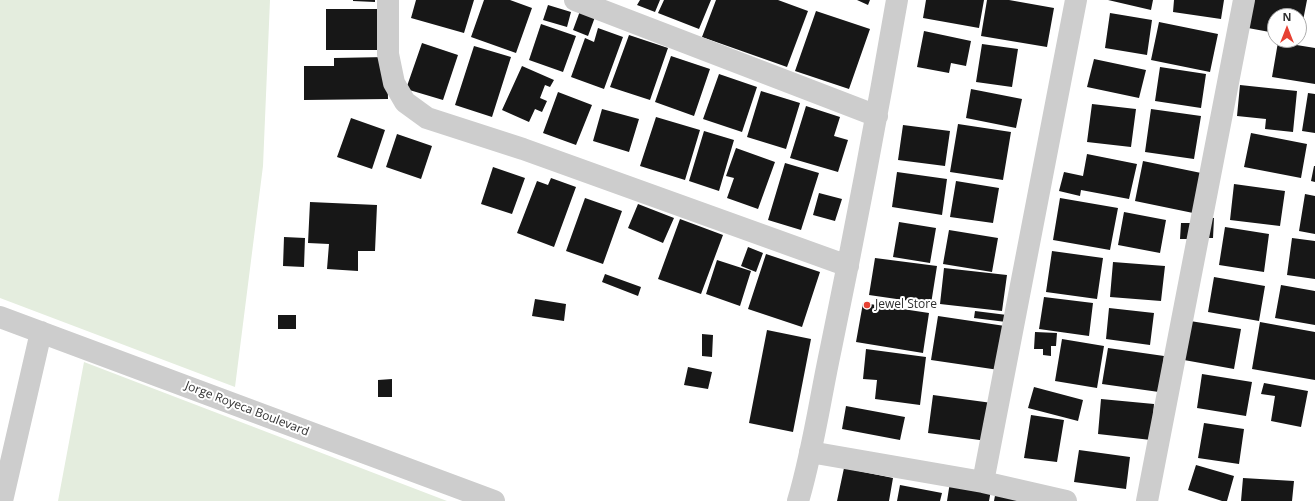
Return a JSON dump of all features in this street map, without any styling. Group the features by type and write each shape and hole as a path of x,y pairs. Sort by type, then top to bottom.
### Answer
{"street":[{"path":"388,0 388,54 394,83 405,102 426,118 523,149 848,266"},
{"path":"574,0 877,116"},
{"path":"798,501 810,452 848,266 877,116 897,0"},
{"path":"983,482 1076,0"},
{"path":"1148,501 1244,0"},
{"name":"Jorge Royeca Boulevard","path":"0,317 494,501"},
{"path":"2,501 41,332"},
{"path":"810,452 983,482 1066,501"}],"green space":[{"path":"0,0 270,0 263,166 235,387 0,298"},
{"path":"84,362 447,501 58,501"}],"building":[{"path":"375,0 375,2 353,1"},
{"path":"416,0 474,0 464,33 411,18"},
{"path":"484,0 510,0 532,8 516,53 471,37"},
{"path":"640,0 660,0 655,12 637,5"},
{"path":"664,0 711,0 699,29 658,13"},
{"path":"716,0 778,0 808,11 787,67 702,37"},
{"path":"857,0 870,0 868,5"},
{"path":"926,0 984,0 979,28 923,18"},
{"path":"987,0 1009,0 1054,8 1047,47 981,36"},
{"path":"1108,0 1153,0 1151,10"},
{"path":"1174,0 1224,0 1221,19 1173,12"},
{"path":"1253,0 1307,0 1305,8 1267,8 1267,32 1248,28"},
{"path":"548,5 571,12 567,27 543,20"},
{"path":"326,9 377,9 377,50 326,50"},
{"path":"580,11 595,17 588,36 573,30"},
{"path":"816,11 870,29 849,89 795,71"},
{"path":"1110,13 1152,20 1147,55 1105,48"},
{"path":"1159,22 1218,34 1210,72 1151,60"},
{"path":"541,24 576,36 563,72 529,60"},
{"path":"598,28 623,37 604,89 571,77 585,38 594,42"},
{"path":"924,31 971,41 966,66 951,63 949,73 917,67"},
{"path":"629,35 668,48 650,100 610,87"},
{"path":"422,43 458,55 443,100 406,89"},
{"path":"982,44 1018,49 1012,87 976,82"},
{"path":"474,46 511,57 492,117 455,105"},
{"path":"1307,47 1315,48 1315,84 1272,77 1277,48 1307,48"},
{"path":"671,56 710,69 694,116 655,102"},
{"path":"387,57 388,99 304,100 304,66 334,66 334,58"},
{"path":"1094,59 1146,70 1139,98 1087,87"},
{"path":"522,66 554,80 550,87 545,85 540,98 547,101 542,112 535,109 529,122 502,110"},
{"path":"1160,67 1206,74 1201,108 1155,101"},
{"path":"719,74 757,87 742,132 703,119"},
{"path":"1240,85 1297,91 1293,132 1265,129 1266,119 1237,116"},
{"path":"971,89 1022,99 1016,128 966,118"},
{"path":"761,91 800,103 786,149 747,137"},
{"path":"558,92 592,105 576,145 543,133"},
{"path":"1308,93 1315,94 1315,133 1302,131"},
{"path":"1092,104 1136,109 1131,147 1087,142"},
{"path":"806,106 840,117 834,136 848,140 838,172 790,158"},
{"path":"602,109 639,119 629,152 593,141"},
{"path":"1151,109 1201,116 1194,159 1145,152"},
{"path":"656,117 700,130 685,180 640,166"},
{"path":"351,118 385,130 372,169 337,157"},
{"path":"958,124 1011,132 1003,180 950,172"},
{"path":"903,125 950,131 945,166 898,160"},
{"path":"704,131 734,140 719,191 689,181"},
{"path":"1251,133 1307,144 1301,178 1244,167"},
{"path":"397,134 432,146 421,179 386,167"},
{"path":"736,148 775,162 758,209 727,198 734,178 726,176"},
{"path":"1087,154 1137,164 1129,199 1081,190 1080,196 1059,191 1064,172 1083,176"},
{"path":"1143,161 1206,174 1198,214 1135,201"},
{"path":"785,163 819,173 801,230 768,220"},
{"path":"1315,166 1315,182 1311,181"},
{"path":"493,167 525,178 512,214 481,204"},
{"path":"897,172 947,179 942,215 892,207"},
{"path":"551,178 576,187 554,247 517,233 537,181 548,185"},
{"path":"956,181 999,188 993,223 950,217"},
{"path":"1234,184 1285,191 1280,226 1230,220"},
{"path":"819,193 842,199 835,221 813,215"},
{"path":"1305,194 1315,196 1315,234 1299,231"},
{"path":"585,198 622,211 603,264 566,251"},
{"path":"1060,198 1118,208 1110,250 1053,240"},
{"path":"310,202 377,205 375,251 358,251 358,271 327,269 329,244 308,243"},
{"path":"638,204 674,218 663,243 628,228"},
{"path":"1124,212 1166,220 1160,253 1118,245"},
{"path":"1204,217 1214,218 1213,238 1203,238"},
{"path":"680,219 723,235 701,294 658,279"},
{"path":"899,222 936,228 930,263 893,257"},
{"path":"1181,223 1194,223 1193,239 1180,239"},
{"path":"1225,227 1269,234 1264,272 1219,265"},
{"path":"949,230 998,238 992,272 943,264"},
{"path":"284,237 305,238 304,267 283,266"},
{"path":"1292,238 1315,241 1315,279 1287,275"},
{"path":"748,247 763,253 756,272 741,266"},
{"path":"1052,251 1103,258 1097,299 1046,292"},
{"path":"766,254 820,272 802,327 748,309"},
{"path":"875,258 937,266 931,304 869,295"},
{"path":"717,260 751,271 740,306 706,294"},
{"path":"1113,262 1165,266 1161,301 1110,297"},
{"path":"944,268 1007,275 1002,311 940,304"},
{"path":"605,274 641,287 638,296 602,282"},
{"path":"1214,277 1265,286 1259,321 1208,312"},
{"path":"1281,285 1315,291 1315,325 1275,318"},
{"path":"1044,297 1093,303 1089,336 1039,329"},
{"path":"535,299 566,304 564,321 532,316"},
{"path":"863,303 929,313 923,353 856,342"},
{"path":"1109,308 1154,313 1150,345 1106,339"},
{"path":"975,311 1007,315 1006,322 974,318"},
{"path":"278,315 296,315 296,329 278,329"},
{"path":"938,316 1005,326 999,370 931,360"},
{"path":"1190,321 1241,329 1234,369 1184,360"},
{"path":"1260,322 1315,332 1315,380 1252,369"},
{"path":"767,330 811,339 793,432 749,423"},
{"path":"1035,332 1057,333 1056,346 1051,346 1051,356 1043,355 1043,349 1034,349"},
{"path":"702,334 713,335 712,357 702,356"},
{"path":"1062,339 1104,346 1097,388 1055,381"},
{"path":"1108,348 1164,356 1159,392 1102,384"},
{"path":"866,349 926,357 920,405 875,399 877,380 863,379"},
{"path":"688,367 712,372 708,389 684,385"},
{"path":"1202,374 1252,382 1246,416 1197,408"},
{"path":"392,379 392,397 378,397 378,380"},
{"path":"1264,383 1308,391 1301,427 1271,421 1275,396 1261,394"},
{"path":"1034,387 1083,400 1078,421 1028,408"},
{"path":"933,395 992,403 987,441 928,433"},
{"path":"1101,399 1154,404 1151,440 1098,434"},
{"path":"846,406 905,417 900,440 842,429"},
{"path":"1031,415 1064,420 1057,462 1024,458"},
{"path":"1204,423 1244,429 1239,464 1198,458"},
{"path":"1079,450 1130,457 1126,489 1074,482"},
{"path":"1196,465 1234,476 1227,501 1222,501 1188,490"},
{"path":"844,468 893,478 889,501 837,501"},
{"path":"1243,478 1294,481 1292,501 1241,501"},
{"path":"950,482 991,490 989,501 947,501"},
{"path":"900,485 942,493 940,501 897,501"},
{"path":"996,490 1042,501 994,501"}],"place":[{"name":"Jewel Store","path":"867,305"}]}
